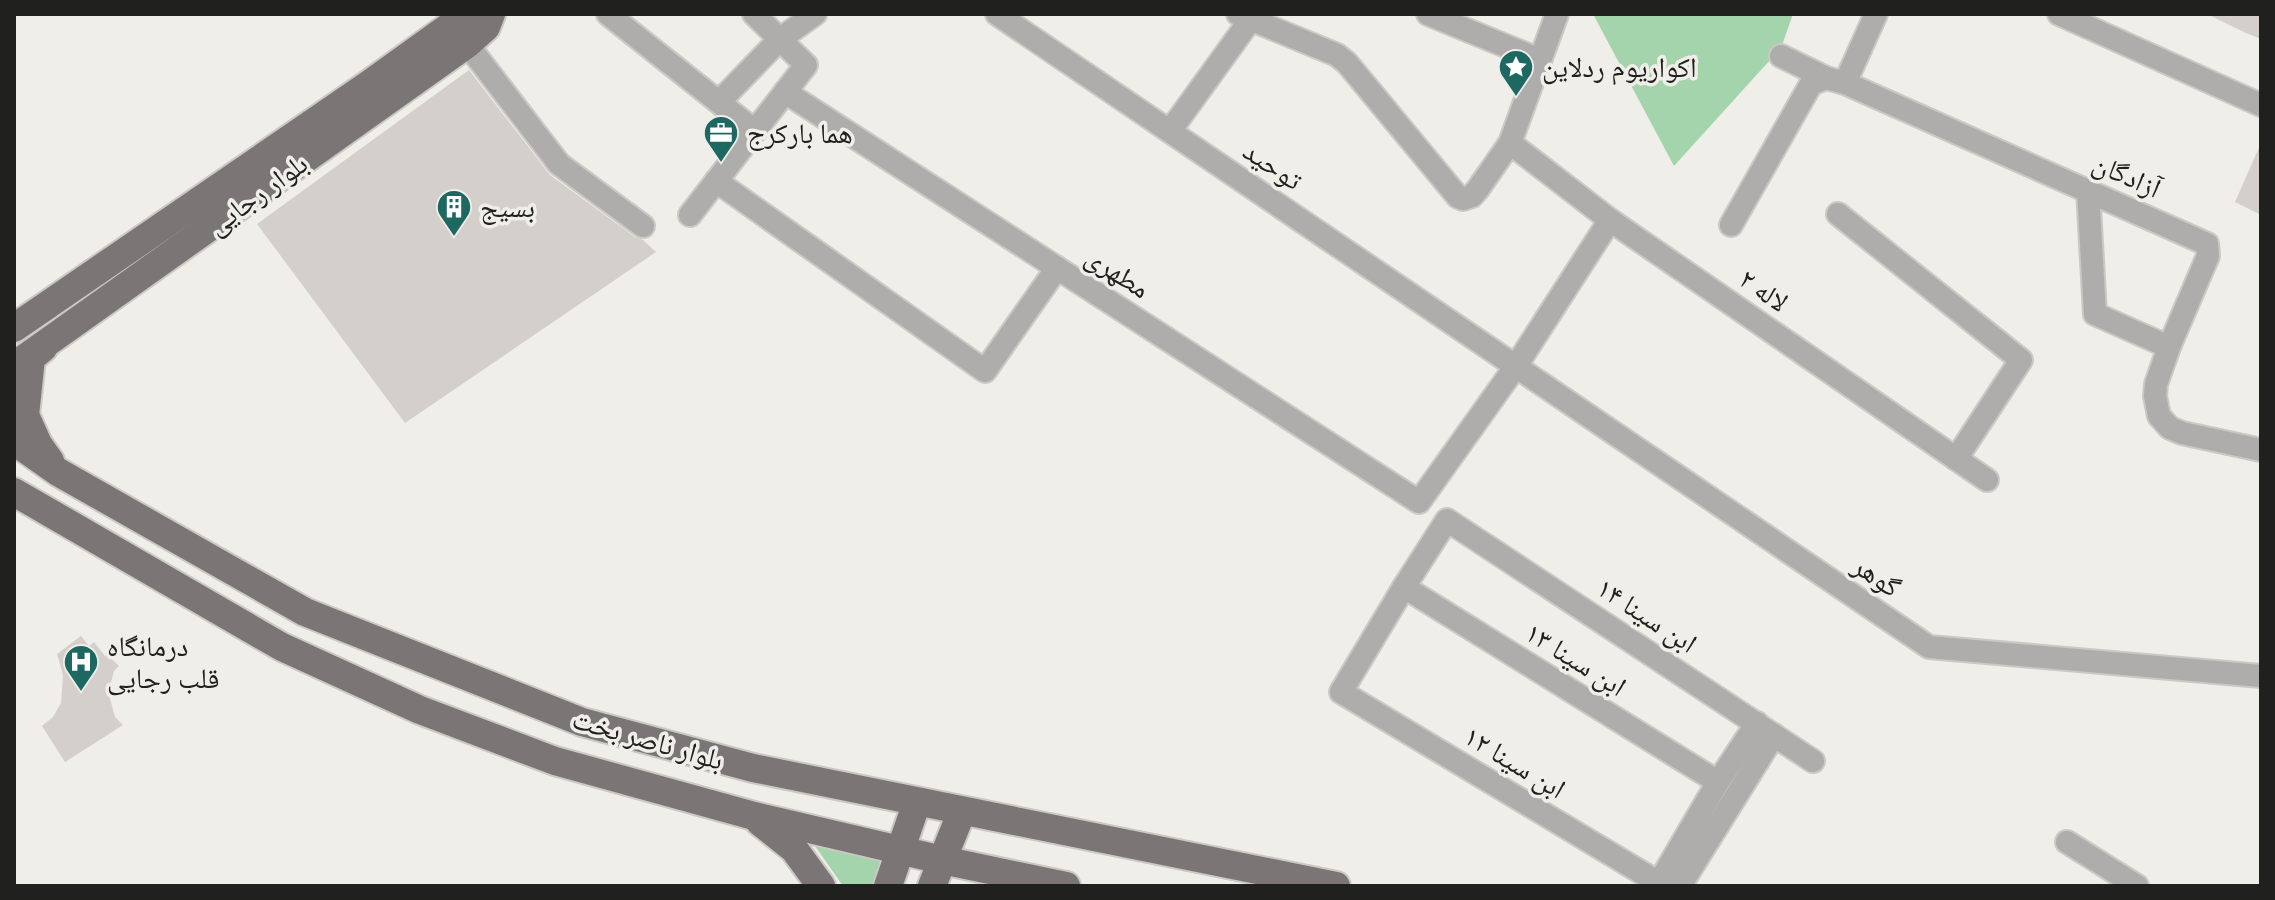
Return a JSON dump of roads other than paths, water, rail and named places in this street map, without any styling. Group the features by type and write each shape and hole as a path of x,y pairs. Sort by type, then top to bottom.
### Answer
{"main road":[{"name":"بلوار رجایی","path":"14,328 467,14"},
{"name":"بلوار رجایی","path":"14,366 467,44 486,27 491,14"},
{"path":"48,344 31,358 25,415 38,444 58,472"},
{"name":"بلوار ناصر بخت","path":"14,441 58,472 305,612 582,722 753,768 1336,886"},
{"name":"بلوار ناصر بخت","path":"18,497 282,647 420,710 555,761 754,816 900,851 937,873 1066,886"},
{"path":"888,886 917,802"},
{"path":"937,873 962,811"},
{"path":"754,816 794,849 821,886"}],"street":[{"path":"608,14 755,131"},
{"path":"690,215 806,65 754,14"},
{"path":"719,102 780,39 815,14"},
{"name":"توحید","path":"997,14 1516,366"},
{"path":"1428,14 1540,60"},
{"path":"1170,131 1244,17 1337,55 1347,63 1458,197 1463,199 1472,196 1478,189 1510,143 1557,14"},
{"path":"1731,225 1876,14"},
{"path":"2059,14 2261,105"},
{"path":"467,44 559,164 643,226"},
{"name":"آزادگان","path":"1781,56 1828,82 2203,241 2208,247 2208,256 2156,384 2157,408 2163,422 2182,433 2261,450"},
{"name":"مطهری","path":"785,92 1419,502 1516,366"},
{"name":"لاله ۲","path":"1510,143 1610,220 1987,480"},
{"path":"716,181 985,371 1057,268"},
{"path":"2088,190 2095,314 2169,347"},
{"path":"1838,214 2021,360 1956,459"},
{"path":"1516,366 1610,220"},
{"name":"گوهر","path":"1516,366 1929,647 2261,676"},
{"name":"ابن سینا ۱۴","path":"1404,587 1447,520 1813,761"},
{"name":"ابن سینا ۱۲","path":"1404,587 1341,692 1665,885"},
{"name":"ابن سینا ۱۳","path":"1404,587 1718,782"},
{"path":"1665,885 1718,782 1766,729"},
{"path":"1665,885 1766,729"},
{"path":"2067,842 2137,886"}],"place":[{"name":"اکواریوم ردلاین","path":"1516,98"},
{"name":"هما بارکرج","path":"721,164"},
{"name":"بسیج","path":"454,238"},
{"name":"درمانگاه قلب رجایی","path":"81,693"}]}
